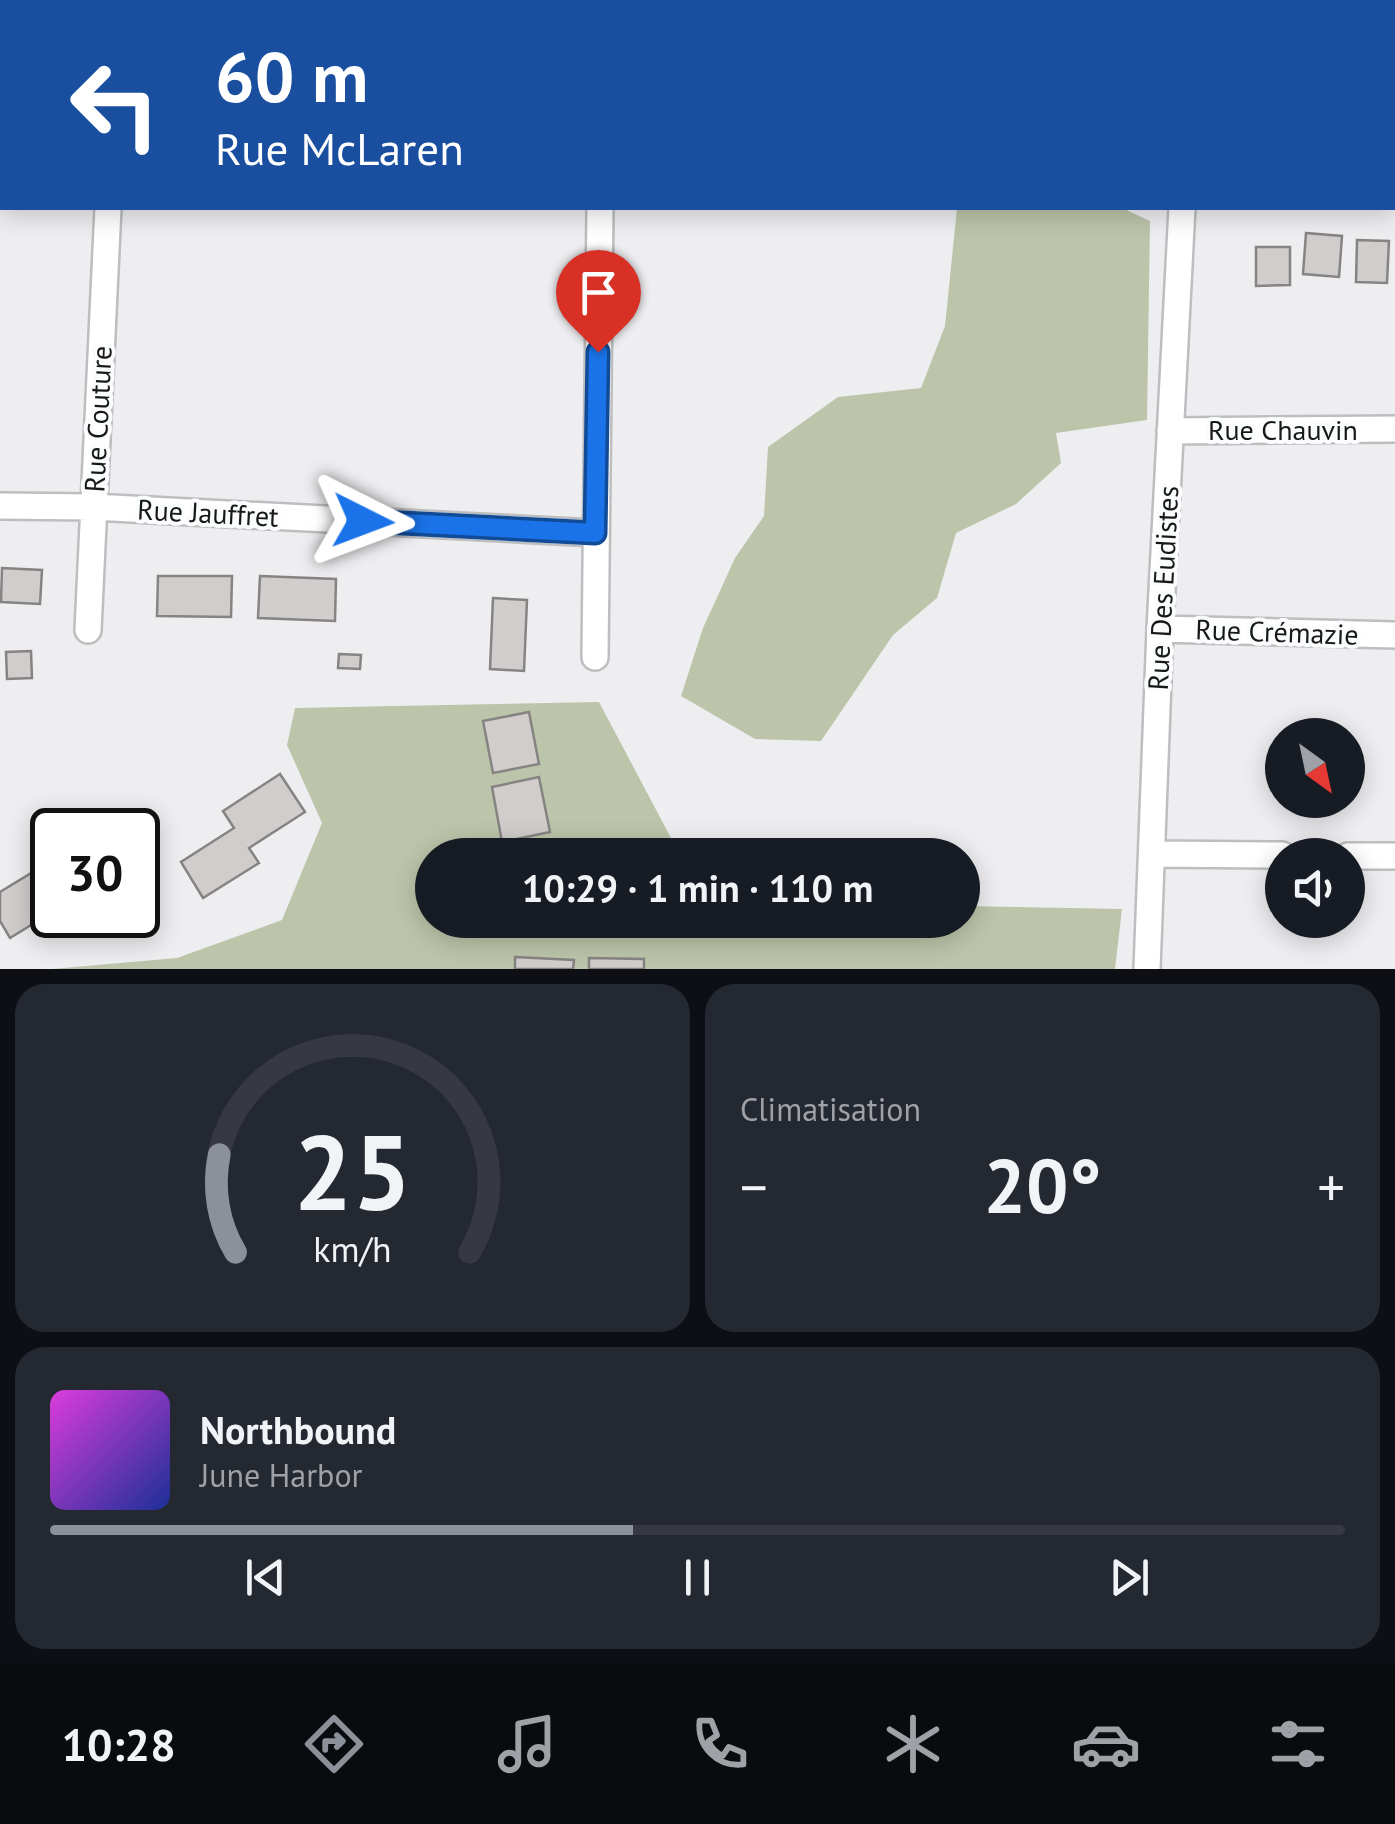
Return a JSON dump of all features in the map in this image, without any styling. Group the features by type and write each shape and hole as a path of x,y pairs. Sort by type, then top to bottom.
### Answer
{"street":[{"name":"Rue Couture","path":"88,630 108,210"},
{"path":"595,657 600,210"},
{"name":"Rue Des Eudistes","path":"1147,969 1182,210"},
{"name":"Rue Chauvin","path":"1170,431 1395,429"},
{"name":"Rue Jauffret","path":"0,506 93,507 595,533"},
{"name":"Rue Crémazie","path":"1160,629 1395,635"},
{"path":"1153,854 1265,855"},
{"path":"1365,856 1395,856"}],"green space":[{"path":"957,210 1126,210 1150,221 1147,420 1056,433 1061,463 1016,504 956,533 937,598 893,635 821,741 755,739 681,696 703,628 735,558 764,516 768,447 838,397 921,388 945,326"},
{"path":"599,702 671,838 415,838 415,938 980,938 980,906 1122,909 1115,969 52,969 177,958 282,920 322,823 287,745 295,708"}],"building":[{"path":"1306,233 1342,236 1339,277 1303,274"},
{"path":"1357,240 1389,241 1387,283 1356,282"},
{"path":"1256,247 1290,247 1290,285 1256,286"},
{"path":"2,568 42,570 40,604 1,602"},
{"path":"158,576 232,576 231,617 157,616"},
{"path":"260,576 336,579 335,621 258,618"},
{"path":"493,598 527,600 524,671 490,669"},
{"path":"31,651 32,678 7,679 6,652"},
{"path":"339,654 361,655 360,669 338,668"},
{"path":"529,712 539,764 493,773 483,721"},
{"path":"280,774 305,812 249,848 259,863 203,898 181,862 234,828 223,811"},
{"path":"539,777 550,832 501,838 492,787"},
{"path":"30,874 30,926 10,938 0,921 0,892"},
{"path":"515,957 574,960 573,969 515,969"},
{"path":"589,958 644,959 644,969 589,969"}],"route":[{"path":"363,521 595,533 598,352"}]}
